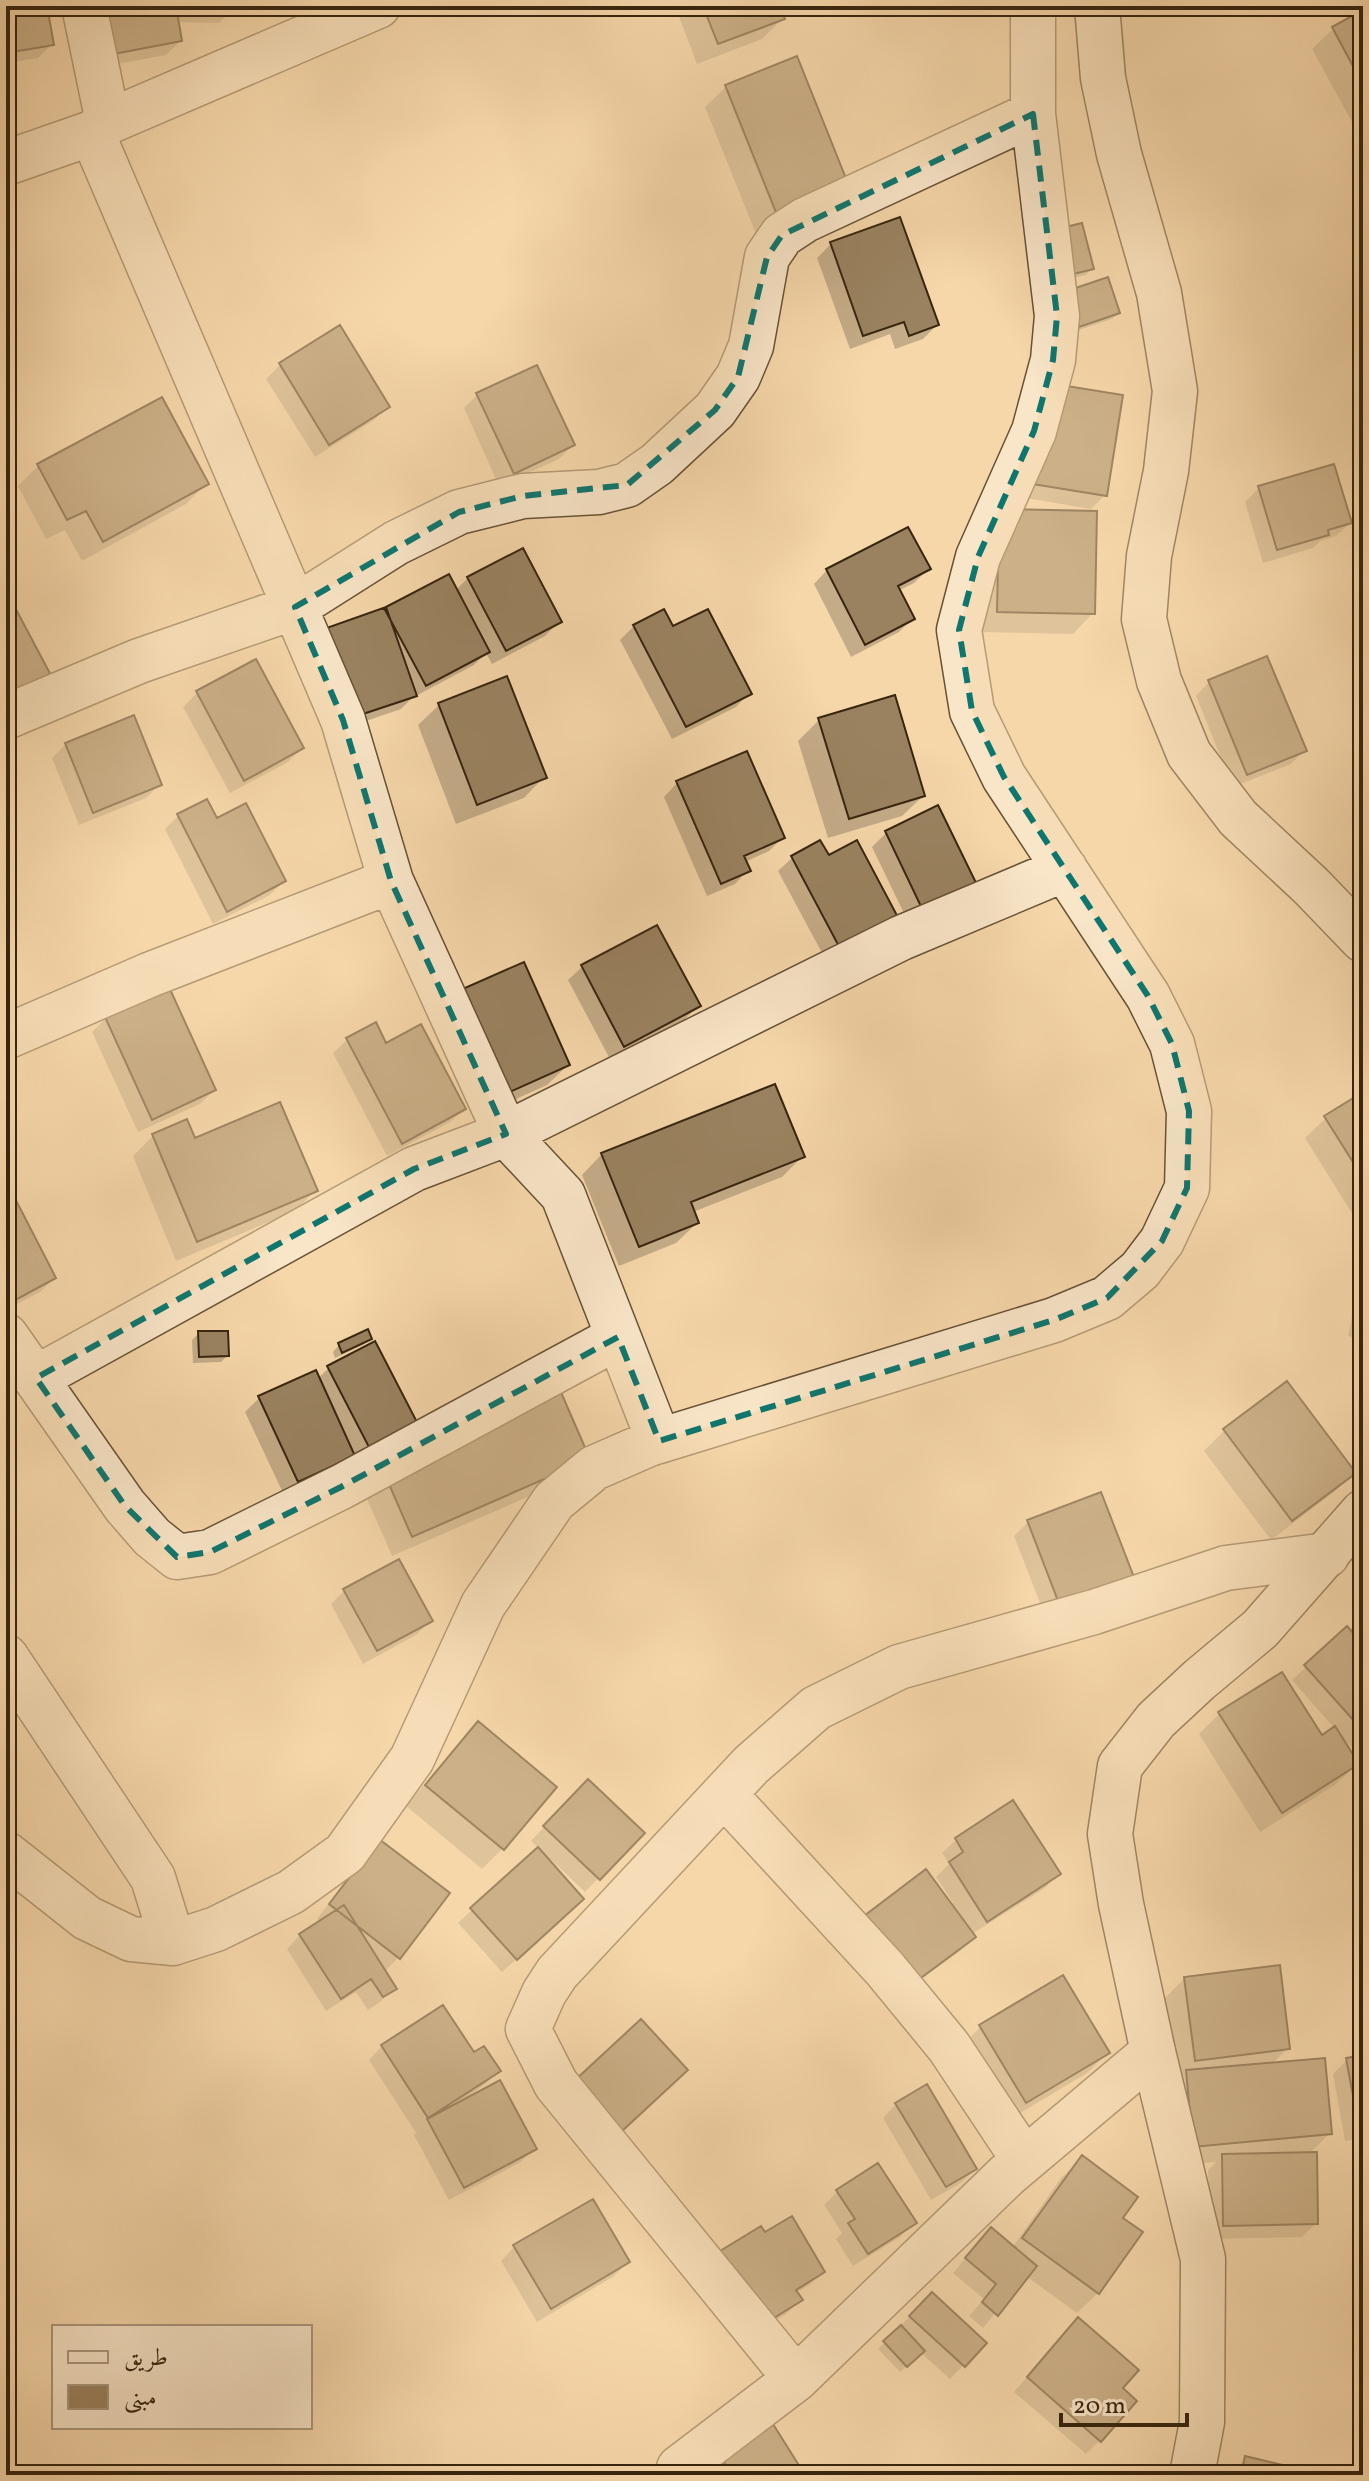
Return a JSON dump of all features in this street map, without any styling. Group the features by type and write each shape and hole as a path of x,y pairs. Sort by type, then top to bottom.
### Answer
{"street":[{"path":"84,6 100,128 343,720 391,881 506,1134 563,1195 659,1441"},
{"path":"6,163 100,128 378,6"},
{"path":"6,1854 87,1918 131,1939 173,1943 216,1929 291,1892 345,1853 412,1759 483,1605 554,1501 594,1468 659,1441 1054,1320 1107,1298 1140,1270 1162,1241 1187,1188 1189,1111 1172,1044 1148,996 1004,777 972,711 959,630 978,557 1034,431 1053,360 1057,316 1033,114 1033,6"},
{"path":"1097,6 1103,78 1119,154 1159,293 1175,391 1166,471 1149,556 1144,619 1159,681 1189,754 1238,818 1363,940"},
{"path":"6,717 139,661 295,607 396,543 459,512 523,496 599,492 627,485 657,464 715,410 738,377 751,346 767,257 782,235 805,220 1033,114"},
{"path":"36,1378 414,1169 506,1134 901,938 1065,869"},
{"path":"6,1037 149,975 391,881"},
{"path":"6,1336 125,1506 152,1537 177,1557 210,1552 618,1337"},
{"path":"1192,2475 1202,2422 1203,2259 1121,1904 1110,1834 1120,1766 1156,1720 1260,1629 1363,1512"},
{"path":"796,2379 556,2084 528,2029 544,1993 557,1973 751,1765 816,1708 899,1667 1094,1612 1226,1568 1327,1555"},
{"path":"6,1657 153,1878 173,1943"},
{"path":"724,1794 885,1969 949,2047 1024,2160"},
{"path":"679,2468 796,2379 1024,2160 1153,2052"}],"highlighted area":[{"path":"1033,114 1057,316 1053,360 1034,431 978,557 959,630 972,711 1004,777 1148,996 1172,1044 1189,1111 1187,1188 1162,1241 1107,1298 1054,1320 659,1441 618,1337 341,1487 210,1552 177,1557 125,1506 36,1378 414,1169 506,1134 391,881 343,720 295,607 459,512 523,496 627,485 715,410 738,377 767,257 782,235"}],"building":[{"path":"6,6 47,6 54,45 6,53"},
{"path":"94,6 176,6 182,41 103,56"},
{"path":"703,6 780,6 785,19 718,44"},
{"path":"1363,10 1363,85 1332,27"},
{"path":"797,56 849,186 777,215 725,85"},
{"path":"900,217 939,325 909,336 904,322 863,336 830,242"},
{"path":"1082,223 1094,269 1065,276 1053,230"},
{"path":"1108,277 1120,313 1079,327 1067,291"},
{"path":"340,325 390,407 329,445 279,363"},
{"path":"537,365 575,445 514,474 476,393"},
{"path":"1048,383 1123,395 1107,496 1032,484"},
{"path":"162,397 209,484 103,542 86,511 67,520 37,464"},
{"path":"1334,464 1352,523 1328,530 1329,535 1277,550 1258,486"},
{"path":"999,509 1097,511 1095,614 997,612"},
{"path":"908,527 931,569 898,586 915,619 865,645 826,569"},
{"path":"523,548 562,622 506,651 467,577"},
{"path":"449,574 490,652 426,686 384,608"},
{"path":"10,598 54,681 6,706 6,600"},
{"path":"386,607 417,696 348,719 318,631"},
{"path":"664,609 673,626 708,609 752,694 686,727 633,625"},
{"path":"1267,656 1307,751 1247,775 1208,680"},
{"path":"256,659 304,748 244,781 196,691"},
{"path":"507,676 547,778 477,805 438,703"},
{"path":"895,695 925,796 849,819 818,718"},
{"path":"134,715 162,785 93,813 65,743"},
{"path":"747,751 785,838 744,856 751,871 721,884 676,781"},
{"path":"207,799 217,818 246,803 286,881 227,912 177,814"},
{"path":"938,805 980,891 926,917 885,831"},
{"path":"820,840 829,855 857,840 901,923 843,954 791,856"},
{"path":"657,925 701,1006 624,1047 581,965"},
{"path":"524,962 570,1065 503,1095 458,991"},
{"path":"169,987 216,1090 152,1120 105,1017"},
{"path":"376,1022 386,1043 421,1024 466,1109 402,1144 346,1038"},
{"path":"775,1084 805,1157 691,1202 699,1223 639,1247 601,1153"},
{"path":"1363,1092 1363,1178 1324,1116"},
{"path":"280,1102 318,1191 197,1242 152,1134 187,1119 195,1138"},
{"path":"6,1181 56,1278 6,1305"},
{"path":"368,1329 372,1339 342,1353 338,1343"},
{"path":"198,1331 228,1331 229,1356 199,1357"},
{"path":"375,1341 419,1426 371,1451 327,1366"},
{"path":"316,1370 355,1456 298,1482 258,1396"},
{"path":"1287,1381 1356,1473 1292,1521 1223,1429"},
{"path":"560,1390 590,1459 412,1537 382,1468"},
{"path":"1101,1492 1137,1585 1063,1614 1027,1520"},
{"path":"399,1559 433,1621 377,1651 343,1589"},
{"path":"1347,1626 1363,1644 1363,1731 1304,1665"},
{"path":"1282,1672 1322,1735 1335,1726 1359,1764 1282,1813 1218,1712"},
{"path":"478,1721 557,1787 504,1850 425,1785"},
{"path":"588,1779 645,1833 600,1880 543,1826"},
{"path":"1013,1800 1061,1874 987,1922 949,1862 963,1852 955,1838"},
{"path":"379,1839 450,1893 400,1959 329,1904"},
{"path":"538,1847 584,1899 517,1960 470,1908"},
{"path":"926,1869 976,1937 914,1983 864,1916"},
{"path":"344,1905 397,1989 383,1997 371,1979 341,1999 299,1934"},
{"path":"1280,1965 1290,2049 1195,2061 1184,1977"},
{"path":"1063,1975 1110,2053 1026,2103 979,2025"},
{"path":"443,2005 474,2052 484,2046 501,2071 428,2118 381,2045"},
{"path":"641,2019 688,2070 621,2132 574,2081"},
{"path":"1363,2055 1363,2127 1359,2128 1346,2058"},
{"path":"1325,2058 1332,2134 1193,2147 1186,2070"},
{"path":"500,2080 537,2149 464,2188 427,2119"},
{"path":"927,2084 977,2169 946,2187 895,2103"},
{"path":"1317,2152 1318,2224 1223,2226 1222,2154"},
{"path":"1082,2155 1138,2197 1123,2218 1143,2232 1099,2294 1022,2238"},
{"path":"878,2163 917,2223 868,2254 848,2223 855,2219 836,2190"},
{"path":"593,2199 630,2262 551,2309 513,2245"},
{"path":"792,2216 825,2272 796,2290 803,2300 764,2324 720,2251 761,2226 765,2232"},
{"path":"991,2227 1037,2266 998,2316 982,2302 996,2284 965,2258"},
{"path":"932,2292 987,2343 965,2367 909,2316"},
{"path":"1078,2317 1139,2370 1123,2388 1137,2401 1101,2442 1027,2377"},
{"path":"901,2325 925,2351 907,2367 883,2341"},
{"path":"773,2424 805,2475 732,2475 721,2457"},
{"path":"1245,2456 1308,2471 1307,2475 1241,2475"}]}
